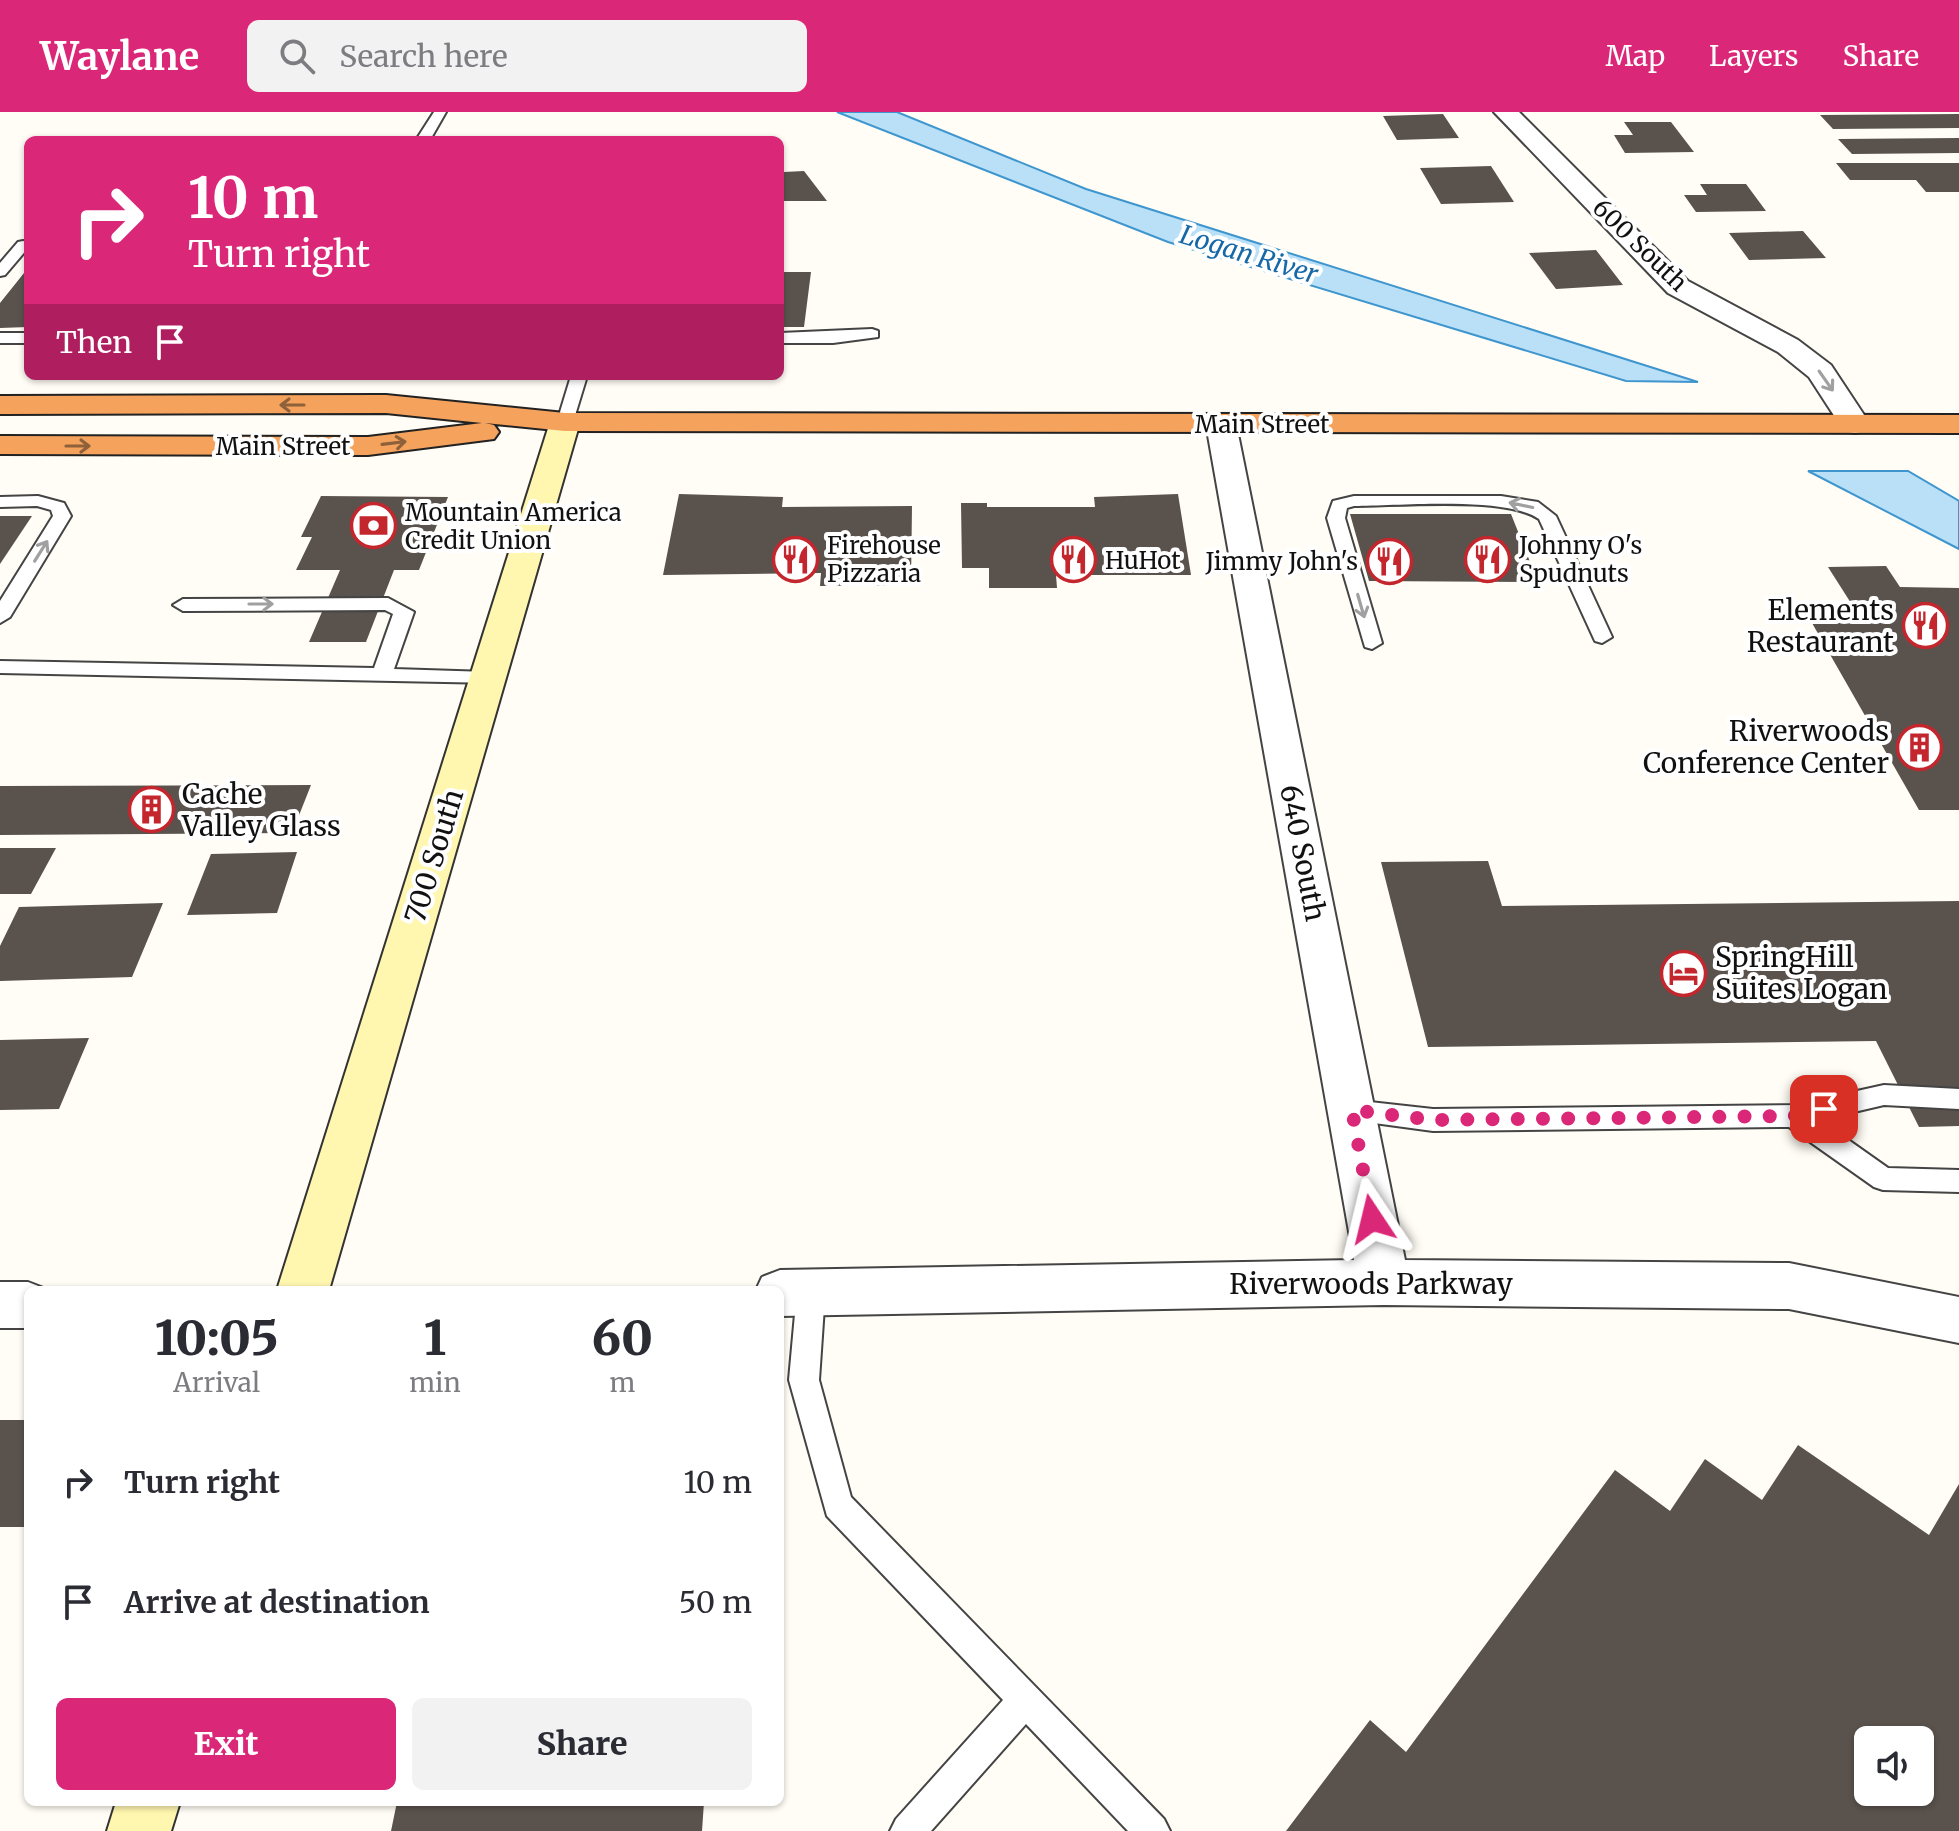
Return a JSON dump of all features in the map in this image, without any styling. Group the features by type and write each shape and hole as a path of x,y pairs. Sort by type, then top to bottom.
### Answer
{"highway":[{"name":"Main Street","path":"0,405 386,404 565,422 1959,424"},
{"name":"Main Street","path":"0,445 368,446 565,422"}],"street":[{"name":"600 South","path":"1506,112 1678,287 1788,346 1820,371 1855,424"},
{"name":"700 South","path":"304,1286 565,422"},
{"name":"640 South","path":"1221,424 1384,1282"},
{"name":"Riverwoods Parkway","path":"796,1292 1384,1282 1789,1286 1959,1320"},
{"path":"0,1305 24,1305"},
{"path":"139,1831 147,1806"}],"lane":[{"path":"425,136 440,112"},
{"path":"0,245 24,245"},
{"path":"0,272 24,246"},
{"path":"784,338 872,334"},
{"path":"0,338 24,338"},
{"path":"565,422 578,380"},
{"path":"0,502 38,501 58,507 62,516 0,617"},
{"path":"1372,643 1336,518 1339,505 1354,501 1501,501 1532,506 1547,516 1602,637"},
{"path":"183,605 388,604 404,612 382,674"},
{"path":"0,667 488,678"},
{"path":"1352,1110 1433,1120 1794,1116 1884,1095 1959,1099"},
{"path":"1794,1116 1883,1179 1959,1181"},
{"path":"796,1292 804,1380 838,1505 1152,1831"},
{"path":"908,1831 1025,1700"}],"water":[{"name":"Logan River","path":"837,112 897,112 1086,189 1698,382 1626,381 1168,242"},
{"path":"1808,471 1908,471 1959,501 1959,549"}],"building":[{"path":"1443,114 1459,138 1397,140 1383,116"},
{"path":"1959,114 1959,128 1833,129 1820,115"},
{"path":"1624,122 1671,122 1694,152 1625,153 1614,135 1633,135"},
{"path":"1959,138 1959,153 1852,154 1838,139"},
{"path":"1836,163 1959,163 1959,192 1926,192 1916,180 1850,180"},
{"path":"1491,166 1514,202 1441,204 1420,168"},
{"path":"804,171 827,201 784,201 784,172"},
{"path":"1700,184 1746,184 1766,211 1696,212 1684,195 1707,195"},
{"path":"1803,231 1826,258 1749,260 1729,233"},
{"path":"1596,250 1623,285 1556,289 1529,253"},
{"path":"784,272 811,272 804,327 784,327"},
{"path":"24,273 24,327 0,328 0,303"},
{"path":"679,494 783,497 782,507 912,506 911,585 820,586 821,573 663,575"},
{"path":"1178,494 1191,575 1056,575 1057,588 989,588 989,568 962,568 961,503 987,503 987,507 1095,507 1094,497"},
{"path":"321,496 448,497 419,570 394,570 366,642 309,642 340,570 296,570 312,537 301,537"},
{"path":"1350,514 1511,514 1538,582 1369,581"},
{"path":"0,516 32,516 0,564"},
{"path":"1886,566 1900,587 1959,588 1959,810 1919,810 1812,623 1863,622 1828,567"},
{"name":"Cache Valley Glass","path":"311,785 292,833 0,835 0,786"},
{"path":"0,848 56,848 31,894 0,894"},
{"path":"297,852 277,913 187,915 211,854"},
{"name":"SpringHill Suites Logan","path":"1488,861 1502,906 1959,901 1959,1126 1919,1127 1876,1041 1428,1047 1381,862"},
{"path":"163,903 132,977 0,981 0,946 19,907"},
{"path":"89,1038 59,1109 0,1110 0,1040"},
{"path":"0,1420 24,1420 24,1527 0,1527"},
{"path":"1798,1445 1929,1535 1959,1484 1959,1831 1286,1831 1370,1720 1406,1752 1615,1470 1670,1511 1705,1459 1762,1500"},
{"path":"396,1806 704,1806 702,1831 391,1831"}],"place":[{"name":"Mountain America Credit Union","path":"374,526"},
{"name":"Firehouse Pizzaria","path":"796,559"},
{"name":"Johnny O's Spudnuts","path":"1488,559"},
{"name":"HuHot","path":"1074,560"},
{"name":"Jimmy John's","path":"1389,561"},
{"name":"Elements Restaurant","path":"1925,626"},
{"name":"Riverwoods Conference Center","path":"1920,747"},
{"name":"Cache Valley Glass","path":"151,810"},
{"name":"SpringHill Suites Logan","path":"1684,973"}],"route":[{"path":"1372,1219 1352,1110 1433,1120 1794,1116 1824,1109"}]}
